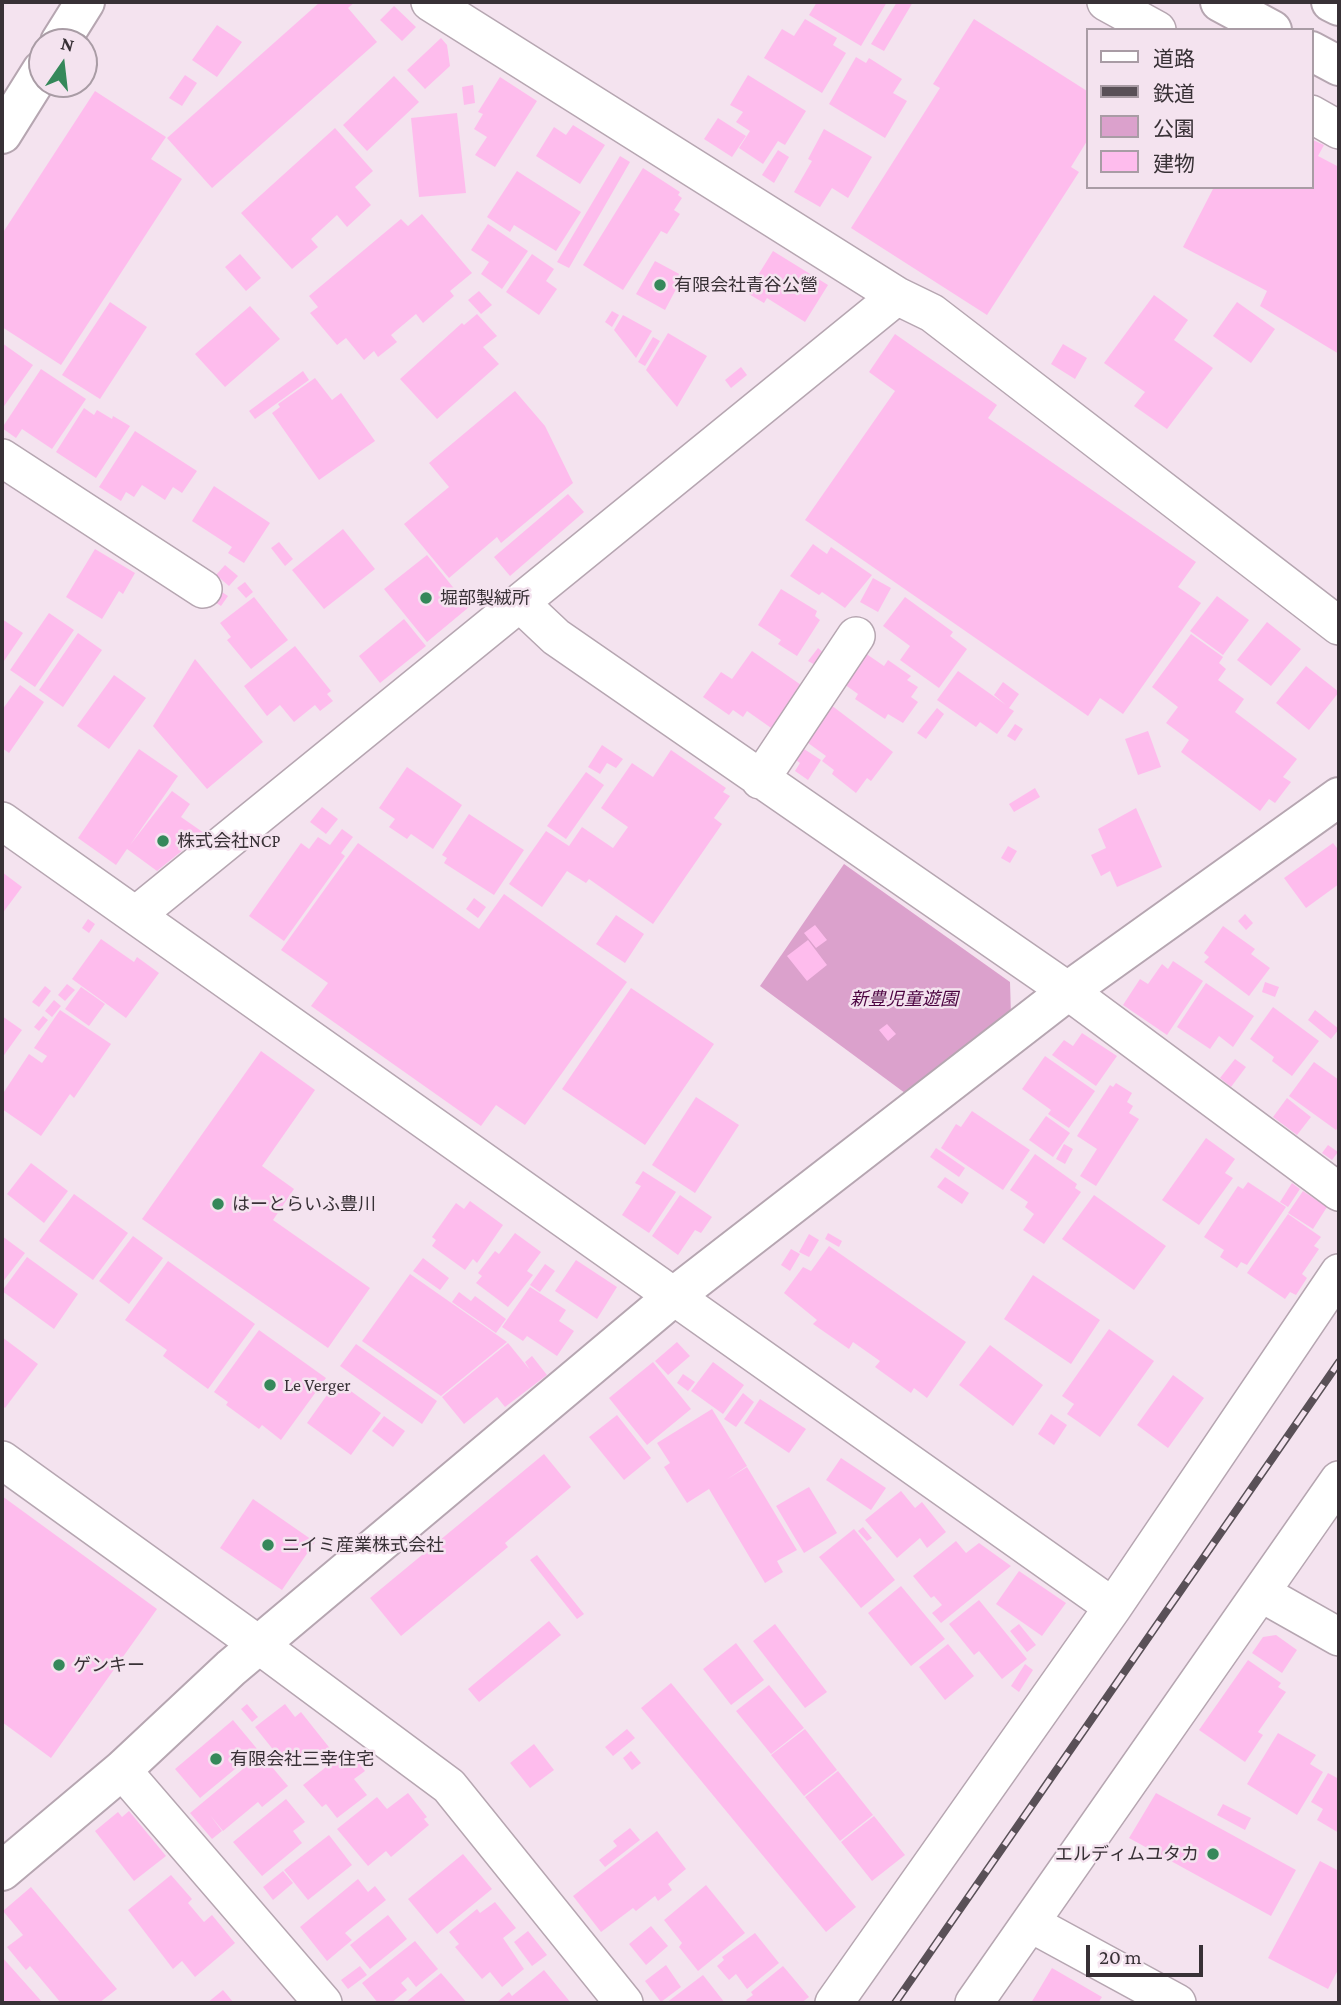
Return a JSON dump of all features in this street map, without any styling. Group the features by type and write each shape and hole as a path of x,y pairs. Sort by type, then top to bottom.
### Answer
{"street":[{"path":"69,28 85,2"},
{"path":"430,2 897,296 932,313 1339,626"},
{"path":"1106,2 1153,28"},
{"path":"1220,2 1268,28"},
{"path":"1331,2 1339,6"},
{"path":"1313,52 1339,66"},
{"path":"2,134 28,93"},
{"path":"1313,115 1339,130"},
{"path":"136,915 897,296"},
{"path":"2,458 203,589"},
{"path":"521,604 556,637 1068,991 1339,1192"},
{"path":"760,780 856,636"},
{"path":"2,1871 122,1770 259,1645 673,1297 1068,991 1339,797"},
{"path":"2,821 1113,1607"},
{"path":"834,2003 1113,1607 1339,1273"},
{"path":"2,1460 449,1786 624,2003"},
{"path":"974,2003 1339,1480"},
{"path":"1261,1593 1339,1637"},
{"path":"122,1770 323,2003"},
{"path":"1030,1923 1177,2003"}],"green space":[{"name":"新豊児童遊園","path":"844,864 1010,982 1011,1016 909,1096 760,986"}],"building":[{"path":"320,2 355,2 348,8 377,42 212,188 167,138"},
{"path":"817,2 887,2 861,46 809,15"},
{"path":"897,2 913,2 884,51 871,44"},
{"path":"394,6 416,27 402,41 380,20"},
{"path":"805,19 837,38 833,45 846,53 822,93 764,58 782,29 794,36"},
{"path":"974,19 1086,90 1086,143 1071,167 1079,172 987,315 851,228 940,88 933,84"},
{"path":"217,25 242,42 217,77 192,60"},
{"path":"441,38 447,45 450,66 425,89 407,70"},
{"path":"856,57 866,63 869,58 902,79 893,93 907,101 885,138 829,104"},
{"path":"185,75 197,83 182,106 169,98"},
{"path":"748,75 806,111 785,145 778,141 763,164 739,148 750,131 736,122 743,112 730,105"},
{"path":"394,76 419,102 367,151 343,125"},
{"path":"500,77 537,101 495,167 475,155 487,137 474,129 483,114 478,112"},
{"path":"473,85 475,103 464,105 462,87"},
{"path":"98,93 166,137 151,159 182,179 61,365 2,327 2,234 90,98 98,98"},
{"path":"457,113 466,193 419,197 411,118"},
{"path":"718,118 746,136 732,157 704,139"},
{"path":"573,125 605,145 580,184 536,156 554,127 566,135"},
{"path":"335,128 373,171 355,187 371,205 347,227 337,215 311,239 318,247 292,269 241,213"},
{"path":"824,129 872,157 848,198 832,188 820,207 794,192 812,161 808,159"},
{"path":"1313,140 1324,145 1318,156 1339,167 1339,354 1260,306 1267,291 1183,247 1213,189 1313,189"},
{"path":"778,150 789,157 774,183 762,175"},
{"path":"620,156 630,162 569,268 557,262"},
{"path":"643,168 680,192 678,195 682,198 674,210 680,214 667,234 661,231 623,290 583,265"},
{"path":"517,171 581,212 556,251 514,225 510,232 487,217"},
{"path":"422,214 472,273 450,291 454,296 423,323 416,314 391,335 397,342 378,357 374,351 364,360 346,338 337,345 310,313 318,307 309,296 401,219 408,226"},
{"path":"488,224 528,251 502,289 481,274 489,262 471,250"},
{"path":"773,251 828,285 805,322 767,298 764,303 747,293"},
{"path":"240,254 261,278 246,291 225,267"},
{"path":"532,254 554,269 546,281 557,289 539,315 506,292"},
{"name":"有限会社青谷公營","path":"655,261 683,276 665,310 636,294"},
{"path":"479,291 492,305 481,314 468,300"},
{"path":"1154,295 1188,320 1174,340 1213,368 1167,429 1134,406 1145,392 1104,363"},
{"path":"110,302 147,327 100,399 62,375"},
{"path":"1237,302 1275,329 1251,363 1213,336"},
{"path":"250,306 280,339 225,387 195,354"},
{"path":"612,311 619,315 612,327 605,322"},
{"path":"477,314 497,336 483,347 499,364 437,419 400,379 462,323 464,325"},
{"path":"623,315 652,331 636,358 614,330"},
{"path":"668,333 707,356 677,407 646,370"},
{"path":"895,334 997,405 988,418 1196,562 1178,587 1201,603 1123,714 1100,698 1088,716 805,520 895,391 869,372"},
{"path":"653,337 660,341 645,366 638,362"},
{"path":"2,343 33,365 2,409"},
{"path":"1063,344 1087,358 1075,379 1051,364"},
{"path":"741,367 747,375 731,388 725,380"},
{"path":"41,369 86,399 52,449 22,429 16,438 2,428"},
{"path":"303,371 309,380 255,419 249,411"},
{"path":"315,378 332,400 341,393 375,441 319,480 272,413 280,407 278,404"},
{"path":"515,391 545,426 573,483 501,543 497,537 449,578 404,524 449,487 429,463"},
{"path":"84,408 94,415 97,410 112,419 113,416 130,426 96,478 56,452"},
{"path":"135,431 197,471 182,493 173,487 165,500 142,485 134,497 126,492 121,501 99,487"},
{"path":"214,486 270,523 244,563 228,553 232,547 192,521"},
{"path":"568,494 584,512 510,576 494,557"},
{"path":"343,529 375,569 324,609 292,570"},
{"path":"279,542 293,559 285,566 271,548"},
{"path":"813,544 827,554 831,547 872,575 845,608 822,592 819,595 790,576"},
{"path":"95,549 135,573 123,594 119,591 102,619 66,597"},
{"name":"堀部製絨所","path":"427,555 469,607 427,642 384,589"},
{"path":"225,565 238,576 229,586 216,575"},
{"path":"873,578 891,588 878,612 860,602"},
{"path":"245,582 253,592 246,598 237,588"},
{"path":"213,586 228,596 221,606 206,596"},
{"path":"781,589 817,611 815,616 820,620 797,656 778,644 781,640 758,625"},
{"path":"1217,596 1249,620 1223,655 1190,631"},
{"path":"254,597 288,640 251,669 227,640 231,637 220,623"},
{"path":"905,597 953,632 950,636 967,649 939,688 900,660 910,646 883,626"},
{"path":"49,613 74,630 35,687 10,670"},
{"path":"2,619 23,633 2,664"},
{"path":"404,619 426,646 380,683 359,656"},
{"path":"1267,622 1301,649 1271,686 1237,660"},
{"path":"78,633 102,650 63,707 39,690"},
{"path":"1191,634 1223,657 1219,663 1226,669 1218,680 1244,699 1235,712 1297,759 1283,777 1291,782 1275,803 1269,799 1260,811 1181,752 1189,740 1166,723 1178,707 1152,687"},
{"path":"295,646 331,691 327,694 333,701 320,711 315,705 294,722 280,705 267,716 244,686"},
{"path":"818,648 825,654 817,666 808,661"},
{"path":"752,651 804,687 774,730 747,711 743,717 733,710 729,715 703,697 721,672 732,679"},
{"path":"865,653 884,666 888,660 911,676 907,680 918,687 911,697 918,702 903,723 888,714 885,719 855,699 858,694 844,684"},
{"path":"195,659 263,742 207,789 153,726"},
{"path":"1306,666 1339,692 1309,730 1276,703"},
{"path":"958,671 1006,705 994,695 1003,682 1019,694 1009,708 1014,711 997,734 980,722 976,727 937,700"},
{"path":"114,675 146,698 109,749 77,726"},
{"path":"20,685 44,702 9,753 2,748 2,710"},
{"path":"831,705 893,752 871,781 867,778 856,793 832,774 834,770 822,761 826,756 804,740"},
{"path":"937,708 944,714 926,739 917,733"},
{"path":"1015,724 1023,729 1015,741 1007,736"},
{"path":"1148,731 1161,767 1138,775 1125,739"},
{"path":"602,745 623,759 616,768 607,763 600,774 588,767"},
{"path":"801,747 821,760 808,780 795,771 800,763 793,758"},
{"path":"139,749 178,776 130,845 172,791 190,804 181,817 204,833 157,871 127,849 116,865 78,838"},
{"path":"671,750 726,788 723,792 730,796 714,818 722,824 653,924 589,879 586,883 567,871 542,907 509,884 546,831 569,846 582,827 613,848 628,827 601,808 632,763 653,777"},
{"path":"407,767 462,805 433,849 411,834 407,839 389,827 395,819 379,808"},
{"path":"586,772 604,785 566,839 547,826"},
{"path":"1035,788 1040,797 1014,812 1009,804"},
{"path":"322,807 338,819 326,834 310,822"},
{"path":"1136,808 1162,867 1117,887 1110,871 1101,876 1091,855 1106,848 1098,829"},
{"path":"469,814 524,850 494,895 444,863 447,858 442,855"},
{"path":"342,829 353,837 341,853 345,856 284,941 249,916 301,843 309,849 318,837 330,845"},
{"path":"358,843 479,929 504,894 627,982 525,1125 496,1105 481,1126 311,1006 328,983 281,950"},
{"path":"1333,843 1337,848 1339,846 1339,884 1306,908 1284,878"},
{"path":"1008,846 1017,851 1010,863 1001,858"},
{"path":"2,872 22,887 2,914"},
{"path":"474,898 486,907 478,918 466,909"},
{"path":"1245,914 1253,923 1246,930 1238,921"},
{"path":"616,915 644,934 625,963 596,944"},
{"path":"88,919 95,924 89,933 82,928"},
{"path":"815,925 827,940 816,948 804,933"},
{"path":"1223,926 1255,949 1251,954 1270,968 1249,996 1204,962 1209,957 1204,953"},
{"path":"101,939 134,962 137,957 159,973 126,1018 72,979"},
{"path":"808,940 827,965 807,981 787,956"},
{"path":"1173,961 1203,981 1167,1035 1123,1005 1140,979 1148,984 1162,964 1168,969"},
{"path":"1265,982 1279,987 1275,997 1262,992"},
{"path":"1206,983 1254,1016 1233,1047 1219,1036 1210,1049 1177,1027"},
{"path":"67,984 75,990 65,1001 58,995"},
{"path":"45,986 51,991 39,1007 32,1002"},
{"path":"81,987 105,1004 89,1026 65,1009"},
{"path":"631,988 714,1044 645,1145 562,1089"},
{"path":"54,1000 61,1006 52,1017 45,1011"},
{"path":"1273,1007 1319,1041 1292,1076 1272,1061 1274,1057 1250,1039"},
{"path":"60,1010 111,1044 74,1098 70,1094 41,1136 2,1109 2,1095 29,1054 42,1063 47,1056 34,1048"},
{"path":"1315,1010 1339,1029 1331,1039 1308,1020"},
{"path":"2,1016 22,1030 2,1058"},
{"path":"43,1016 48,1020 39,1031 34,1027"},
{"path":"887,1024 896,1034 888,1041 879,1030"},
{"path":"1082,1033 1117,1056 1096,1086 1052,1055 1064,1040 1073,1046"},
{"name":"はーとらいふ豊川","path":"261,1051 315,1090 262,1166 294,1189 273,1220 370,1288 328,1348 142,1219"},
{"path":"1045,1056 1095,1091 1069,1128 1048,1114 1051,1110 1022,1089"},
{"path":"1235,1059 1246,1067 1231,1087 1220,1078"},
{"path":"1314,1062 1339,1080 1339,1126 1336,1130 1289,1096"},
{"path":"1116,1083 1132,1093 1127,1102 1133,1106 1129,1113 1139,1119 1096,1186 1080,1176 1097,1149 1077,1136 1110,1085 1113,1087"},
{"path":"696,1097 739,1125 695,1193 652,1165"},
{"path":"1287,1098 1311,1117 1297,1135 1273,1117"},
{"path":"972,1111 1030,1150 1003,1190 941,1148 956,1124 961,1127"},
{"path":"1046,1116 1070,1133 1053,1157 1029,1140"},
{"path":"1206,1138 1235,1159 1225,1173 1233,1178 1199,1225 1162,1200"},
{"path":"1064,1144 1073,1149 1065,1164 1056,1159"},
{"path":"1328,1145 1338,1152 1332,1160 1322,1153"},
{"path":"936,1148 965,1168 959,1177 930,1157"},
{"path":"1035,1154 1077,1184 1075,1188 1081,1192 1044,1244 1023,1230 1034,1214 1025,1207 1028,1202 1010,1190"},
{"path":"31,1163 68,1191 44,1223 7,1194"},
{"path":"643,1171 676,1192 649,1233 622,1215 641,1186 635,1183"},
{"path":"945,1177 969,1193 962,1204 937,1187"},
{"path":"1248,1182 1286,1207 1247,1265 1241,1262 1237,1268 1220,1257 1224,1250 1204,1237 1238,1186 1243,1189"},
{"path":"1292,1183 1300,1189 1288,1207 1280,1202"},
{"path":"1303,1191 1327,1207 1313,1229 1288,1213"},
{"path":"74,1194 128,1233 93,1280 39,1241"},
{"path":"680,1195 712,1217 701,1233 695,1230 678,1255 652,1236"},
{"path":"1094,1195 1166,1246 1134,1290 1062,1239"},
{"path":"470,1201 503,1225 477,1263 473,1259 465,1270 432,1246 436,1240 432,1237 456,1203 464,1209"},
{"path":"1288,1214 1321,1237 1314,1246 1319,1249 1302,1274 1307,1278 1296,1295 1290,1292 1285,1299 1247,1273"},
{"path":"515,1233 541,1252 527,1271 533,1275 508,1307 476,1283 482,1276 478,1273 495,1251 499,1254"},
{"path":"828,1233 842,1241 839,1247 825,1239"},
{"path":"809,1234 819,1240 809,1257 799,1252"},
{"path":"2,1236 25,1253 2,1283"},
{"path":"133,1236 163,1258 129,1304 99,1281"},
{"path":"829,1246 966,1342 927,1398 914,1388 911,1393 875,1367 880,1361 853,1342 849,1349 813,1324 817,1320 784,1293 803,1267 811,1271"},
{"path":"791,1249 800,1254 790,1271 781,1265"},
{"path":"27,1257 78,1294 54,1329 2,1291"},
{"path":"423,1258 449,1278 440,1290 413,1271"},
{"path":"576,1260 617,1287 597,1319 555,1291"},
{"path":"168,1261 255,1324 208,1389 163,1356 167,1350 125,1320"},
{"path":"545,1264 555,1271 540,1292 530,1285"},
{"path":"410,1274 507,1342 441,1396 362,1341"},
{"path":"1033,1275 1100,1320 1071,1364 1004,1319"},
{"path":"530,1287 566,1310 559,1321 574,1331 557,1356 527,1336 523,1341 502,1327"},
{"path":"459,1292 471,1301 475,1296 506,1319 496,1333 452,1302"},
{"path":"1109,1329 1154,1361 1100,1437 1067,1414 1074,1404 1062,1396"},
{"name":"Le Verger","path":"259,1330 326,1378 281,1440 262,1425 259,1429 226,1405 228,1402 214,1392"},
{"path":"2,1337 38,1364 5,1408 2,1405"},
{"path":"677,1342 690,1356 668,1375 655,1361"},
{"path":"508,1343 530,1370 525,1362 532,1356 547,1375 505,1407 497,1397 464,1424 442,1397"},
{"path":"356,1344 437,1401 422,1424 340,1366"},
{"path":"990,1345 1043,1385 1013,1426 959,1385"},
{"path":"653,1362 691,1409 647,1445 609,1398"},
{"path":"713,1362 744,1385 723,1414 691,1391"},
{"path":"683,1374 695,1382 688,1391 677,1383"},
{"path":"1173,1375 1204,1398 1168,1448 1137,1425"},
{"path":"337,1381 381,1413 351,1455 307,1423"},
{"path":"743,1393 754,1402 736,1427 724,1419"},
{"path":"760,1399 806,1429 789,1453 744,1423"},
{"path":"712,1409 747,1466 726,1480 747,1467 797,1550 777,1561 783,1572 765,1583 709,1489 687,1503 664,1467 670,1463 657,1443"},
{"path":"1051,1414 1067,1425 1054,1445 1038,1434"},
{"path":"617,1415 651,1458 624,1480 589,1437"},
{"path":"384,1416 405,1431 393,1447 372,1431"},
{"path":"544,1454 571,1487 505,1543 508,1547 401,1636 370,1598"},
{"path":"841,1458 886,1488 871,1510 826,1480"},
{"path":"809,1487 837,1533 804,1553 776,1506"},
{"path":"901,1491 915,1508 922,1502 946,1532 927,1548 920,1538 897,1558 865,1520"},
{"name":"ゲンキー","path":"2,1496 157,1609 51,1758 2,1722"},
{"name":"ニイミ産業株式会社","path":"253,1499 315,1542 282,1590 220,1548"},
{"path":"863,1527 872,1538 867,1541 858,1531"},
{"path":"854,1529 895,1580 861,1608 819,1557"},
{"path":"956,1541 966,1553 979,1543 1011,1566 941,1623 932,1613 942,1605 934,1596 931,1598 913,1576"},
{"path":"537,1555 584,1614 577,1619 530,1560"},
{"path":"1019,1571 1066,1603 1042,1636 996,1604"},
{"path":"901,1586 945,1639 911,1666 868,1613"},
{"path":"979,1600 1027,1659 1002,1679 979,1651 974,1655 949,1624"},
{"path":"549,1621 561,1635 479,1702 468,1689"},
{"path":"775,1624 827,1692 805,1708 753,1641"},
{"path":"1019,1624 1036,1645 1027,1652 1010,1631"},
{"path":"1276,1635 1297,1650 1282,1673 1252,1653 1263,1637"},
{"path":"736,1643 764,1680 731,1705 703,1669"},
{"path":"948,1644 974,1676 945,1700 919,1667"},
{"path":"1248,1660 1281,1683 1278,1687 1286,1692 1258,1732 1263,1735 1245,1762 1199,1730"},
{"path":"1025,1664 1033,1670 1019,1692 1011,1686"},
{"path":"671,1683 856,1907 826,1932 641,1708"},
{"path":"769,1685 804,1728 771,1754 736,1711"},
{"path":"247,1704 258,1717 252,1722 241,1709"},
{"path":"285,1704 295,1717 301,1712 332,1751 310,1767 298,1751 283,1762 255,1727"},
{"name":"有限会社三幸住宅","path":"233,1720 258,1750 200,1798 175,1769"},
{"path":"627,1729 635,1738 613,1756 605,1747"},
{"path":"805,1729 837,1770 804,1796 771,1755"},
{"path":"1278,1733 1316,1755 1310,1764 1323,1772 1297,1815 1247,1784"},
{"path":"534,1744 554,1770 530,1788 510,1763"},
{"path":"348,1750 365,1771 354,1779 367,1795 337,1818 326,1804 322,1807 303,1785"},
{"path":"631,1751 641,1763 632,1770 623,1758"},
{"path":"261,1754 288,1786 262,1807 258,1802 223,1831 210,1815 222,1831 212,1839 190,1813"},
{"path":"838,1771 873,1815 840,1841 805,1797"},
{"path":"1328,1773 1339,1779 1339,1833 1317,1820 1323,1809 1311,1802"},
{"path":"408,1793 427,1817 424,1819 429,1825 391,1857 386,1851 368,1866 337,1829 377,1797 387,1809"},
{"name":"エルディムユタカ","path":"1156,1793 1296,1870 1271,1916 1129,1838"},
{"path":"286,1799 305,1822 293,1831 302,1843 262,1876 233,1842"},
{"path":"1223,1804 1251,1818 1245,1830 1217,1815"},
{"path":"129,1811 166,1856 134,1881 95,1831 118,1812 122,1817"},
{"path":"874,1816 905,1855 872,1881 841,1842"},
{"path":"630,1828 640,1840 605,1867 599,1860 617,1846 613,1841"},
{"path":"657,1831 686,1869 668,1884 672,1890 658,1901 655,1896 636,1911 633,1908 601,1932 573,1896"},
{"path":"329,1835 352,1865 308,1900 284,1870"},
{"path":"463,1854 492,1889 437,1934 408,1899"},
{"path":"1320,1861 1339,1871 1339,1968 1328,1989 1268,1958"},
{"path":"283,1871 293,1883 273,1900 263,1887"},
{"path":"171,1875 192,1899 188,1903 204,1922 212,1915 235,1943 195,1977 182,1961 173,1969 128,1910"},
{"path":"358,1879 368,1892 375,1886 386,1900 345,1933 352,1940 327,1961 300,1927"},
{"path":"706,1885 745,1933 698,1971 679,1947 682,1943 664,1920"},
{"path":"31,1887 117,1989 99,2003 61,2003 30,1966 26,1970 7,1947 23,1935 3,1911"},
{"path":"495,1902 516,1928 503,1938 524,1969 502,1987 490,1972 482,1979 455,1947 459,1944 449,1932 477,1909 480,1913"},
{"path":"388,1915 407,1939 370,1969 350,1945"},
{"path":"651,1926 668,1946 646,1965 629,1944"},
{"path":"528,1931 547,1955 532,1966 514,1942"},
{"path":"755,1933 779,1963 747,1989 736,1974 729,1980 717,1966 724,1960 722,1957"},
{"path":"415,1941 438,1969 416,1987 408,1977 401,1983 407,1990 391,2003 378,2003 362,1983"},
{"path":"2,1957 43,2003 2,2003"},
{"path":"666,1965 681,1987 661,2002 645,1981"},
{"path":"360,1966 367,1975 348,1989 341,1980"},
{"path":"783,1966 809,1997 801,2003 749,2003 746,2000 753,1995 751,1992"},
{"path":"1052,1968 1102,1997 1098,2003 1031,2003"},
{"path":"544,1970 571,2003 496,2003 509,1992 512,1996"},
{"path":"441,1973 467,2003 405,2003"},
{"path":"703,1975 725,2003 666,2003"},
{"path":"223,1990 234,2003 207,2003"}],"railway":[{"path":"895,2003 1339,1362"}],"place":[{"name":"有限会社青谷公營","path":"660,285"},
{"name":"堀部製絨所","path":"426,598"},
{"name":"株式会社NCP","path":"163,841"},
{"name":"はーとらいふ豊川","path":"218,1204"},
{"name":"Le Verger","path":"270,1385"},
{"name":"ニイミ産業株式会社","path":"268,1545"},
{"name":"ゲンキー","path":"59,1665"},
{"name":"有限会社三幸住宅","path":"216,1759"},
{"name":"エルディムユタカ","path":"1213,1854"}]}
